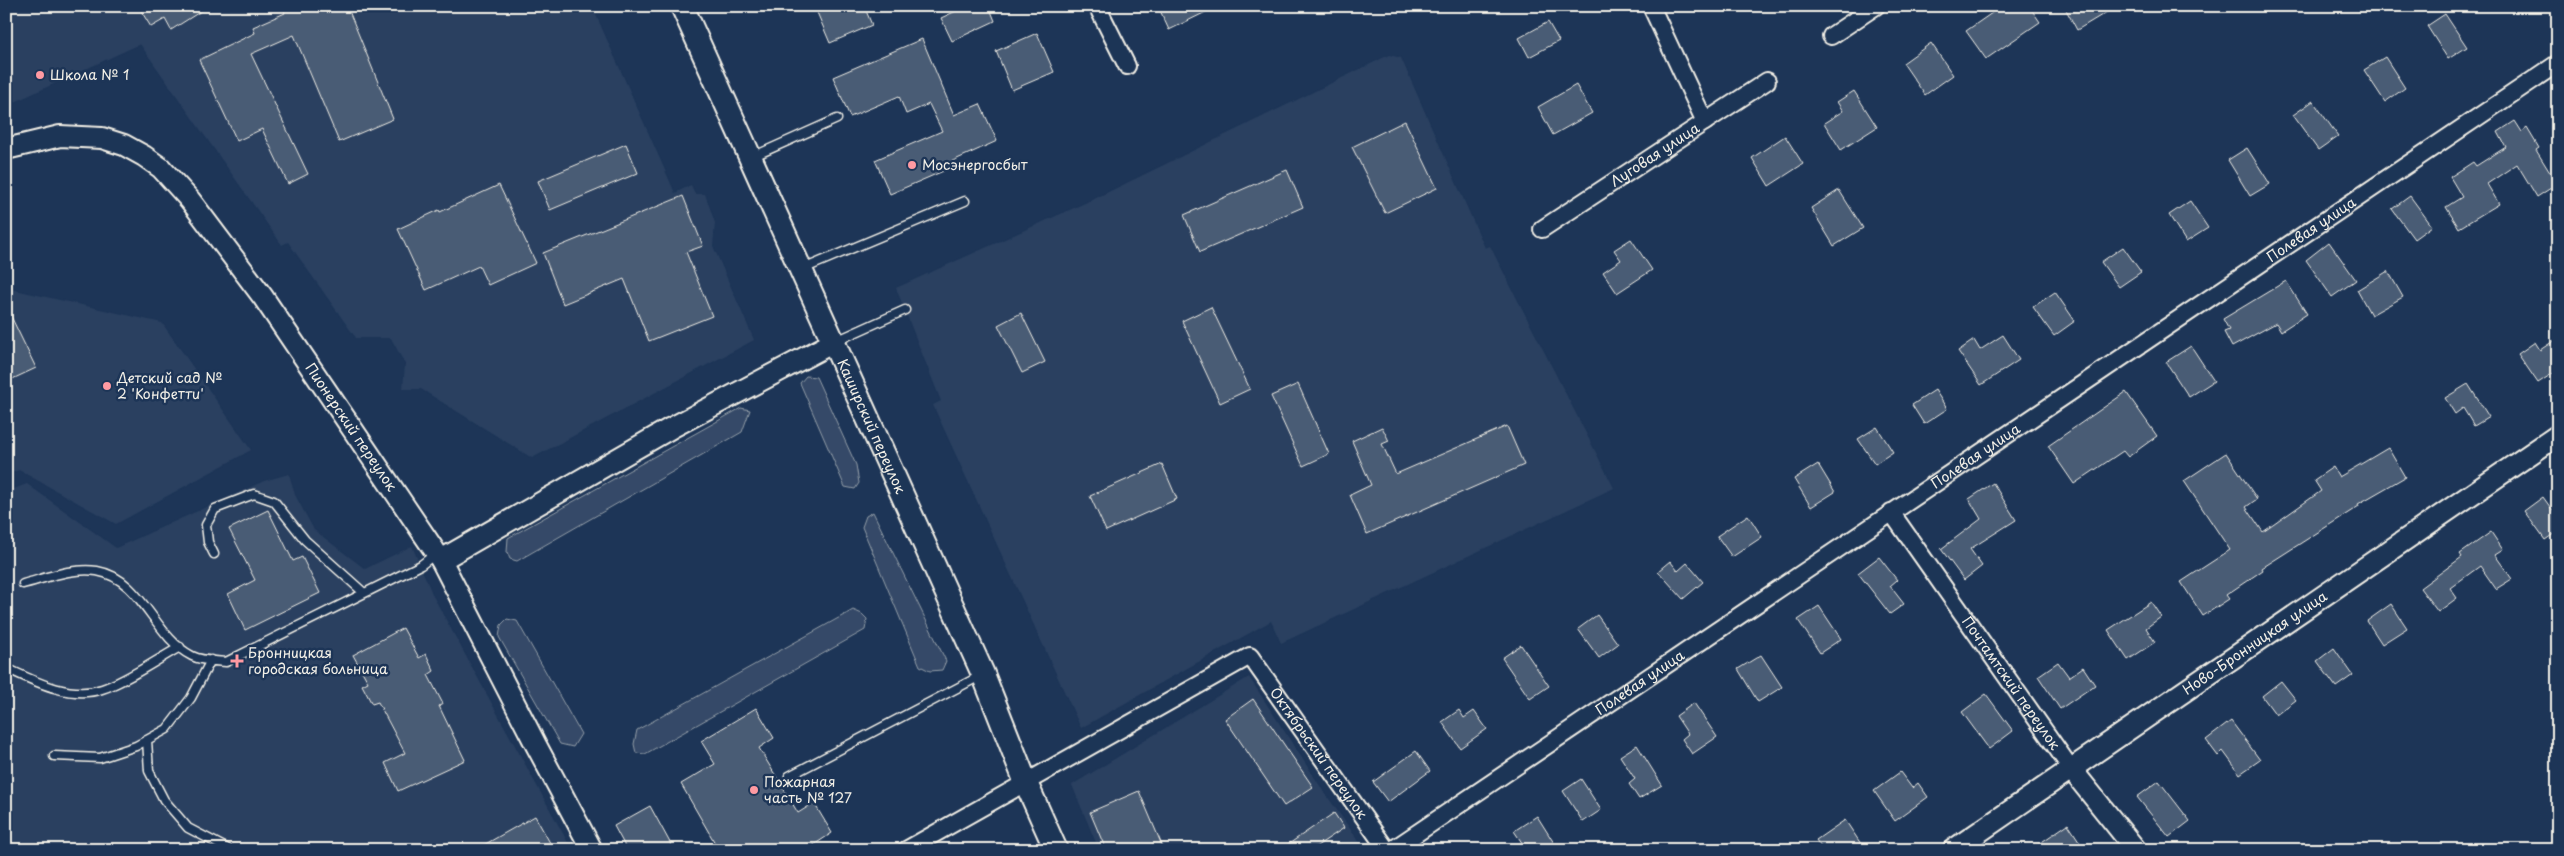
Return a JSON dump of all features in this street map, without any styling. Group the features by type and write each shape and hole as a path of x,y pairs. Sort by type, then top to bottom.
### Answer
{"main road":[{"name":"Каширский переулок","path":"684,8 983,674 1026,783 1056,850"}],"street":[{"path":"1097,6 1127,66"},
{"path":"1651,6 1705,122"},
{"path":"1831,36 1876,6"},
{"name":"Полевая улица","path":"1392,850 2558,62"},
{"name":"Луговая улица","path":"1542,229 1767,81"},
{"name":"Пионерский переулок","path":"6,150 60,136 102,138 124,145 161,168 190,200 263,297 439,556 592,850"},
{"path":"439,556 671,428 834,342"},
{"name":"Ново-Бронницкая улица","path":"1953,850 2558,435"},
{"name":"Почтамтский переулок","path":"1891,512 2072,770 2136,850"},
{"name":"Октябрьский переулок","path":"1026,783 1250,656 1387,850"},
{"path":"906,850 1026,783"}],"lane":[{"path":"750,158 837,119"},
{"path":"802,270 965,201"},
{"path":"834,342 905,310"},
{"path":"214,554 208,542 206,525 215,509 254,494 274,500 306,540 363,592"},
{"path":"23,584 64,573 96,571 114,576 131,588 170,638 180,647 191,655 226,662 363,592 439,556"},
{"path":"6,668 37,683 73,692 102,690 180,647"},
{"path":"54,756 100,758 136,746 167,729 191,698 211,660"},
{"path":"789,776 983,674"},
{"path":"147,740 149,771 164,800 188,828 230,850"}],"shaded area":[{"path":"6,6 592,6 675,193 691,185 695,194 705,194 715,223 713,246 754,340 532,458 421,389 403,389 405,364 391,338 356,338 288,242 282,245 140,44 6,106"},
{"path":"1389,55 1401,58 1485,248 1490,246 1614,488 1281,643 1271,621 1081,728 933,405 941,401 896,288 1094,199"},
{"name":"Детский сад № 2 'Конфетти'","path":"6,288 162,323 251,450 116,524 19,470 6,475"},
{"path":"806,376 816,377 856,465 859,483 855,489 845,487 800,383"},
{"path":"741,408 750,410 742,432 517,561 510,559 507,552 508,538"},
{"name":"Бронницкая городская больница","path":"289,474 295,495 314,530 365,569 412,546 433,596 572,850 6,850 6,492 27,484 116,548 264,481"},
{"path":"873,512 946,661 942,670 930,671 920,666 862,527 866,516"},
{"path":"853,610 862,614 867,619 865,630 645,754 636,753 634,744 637,730"},
{"path":"507,619 517,621 581,734 573,747 560,744 499,637 501,625"},
{"path":"1249,677 1322,789 1365,850 1099,850 1072,785"}],"building":[{"path":"138,6 209,6 171,30 165,19 151,27"},
{"path":"283,6 347,6 393,119 339,142 294,35 251,54 308,174 288,184 262,129 237,141 199,60 255,33 253,27 285,13"},
{"path":"826,6 864,6 872,25 830,43 816,10"},
{"path":"967,6 989,6 995,21 952,41 941,18"},
{"path":"1158,6 1218,6 1169,30"},
{"path":"2002,6 2029,6 2040,22 1986,59 1966,31"},
{"path":"2064,6 2117,6 2077,30"},
{"path":"2445,14 2467,47 2448,59 2427,26"},
{"path":"1548,22 1559,41 1529,57 1519,38"},
{"path":"1037,33 1054,72 1012,90 996,51"},
{"path":"922,39 954,115 980,104 997,141 946,164 948,169 890,194 875,160 942,131 929,104 906,114 899,96 850,117 833,77"},
{"path":"1931,43 1953,75 1925,95 1903,63"},
{"path":"2385,57 2405,88 2385,102 2364,70"},
{"path":"1576,85 1592,113 1553,135 1538,107"},
{"path":"1854,91 1877,127 1841,150 1824,123 1843,111 1837,102"},
{"path":"2313,101 2338,136 2318,150 2293,115"},
{"path":"1405,121 1437,188 1385,213 1352,147"},
{"path":"2515,121 2522,132 2527,128 2539,148 2536,150 2557,184 2537,197 2517,164 2487,184 2499,204 2459,228 2446,207 2462,197 2450,177 2473,162 2476,166 2506,147 2498,132"},
{"path":"1785,136 1803,164 1769,186 1752,158"},
{"path":"626,144 638,173 550,210 538,181"},
{"path":"2247,148 2270,184 2250,196 2228,160"},
{"path":"1287,170 1303,207 1200,252 1184,215"},
{"path":"499,185 536,263 488,285 479,266 426,290 398,229"},
{"path":"1839,190 1863,228 1834,246 1811,208"},
{"path":"683,196 703,246 686,252 712,316 649,341 624,279 563,304 543,253"},
{"path":"2410,196 2432,226 2414,239 2392,209"},
{"path":"2190,201 2208,228 2186,242 2169,215"},
{"path":"1631,239 1652,270 1617,293 1603,272 1621,260 1614,250"},
{"path":"2329,242 2356,280 2332,297 2306,260"},
{"path":"2123,247 2141,272 2119,287 2101,262"},
{"path":"2388,271 2403,297 2371,315 2357,290"},
{"path":"2286,281 2307,314 2281,331 2276,323 2232,347 2224,332 2229,330 2223,319"},
{"path":"2055,292 2075,321 2054,336 2033,307"},
{"path":"6,306 36,368 6,382"},
{"path":"1211,307 1250,389 1220,403 1182,321"},
{"path":"1021,313 1045,362 1022,373 998,325"},
{"path":"2003,335 2019,360 1981,385 1958,351 1974,340 1980,350"},
{"path":"2558,338 2558,370 2538,383 2518,354 2535,342 2540,350"},
{"path":"2191,346 2214,381 2189,397 2166,362"},
{"path":"1298,384 1329,454 1303,466 1271,396"},
{"path":"2468,384 2489,417 2474,426 2463,408 2455,414 2445,398"},
{"path":"1935,390 1947,409 1924,424 1912,405"},
{"path":"2126,392 2157,436 2128,457 2123,451 2074,484 2048,446"},
{"path":"1507,426 1524,465 1367,534 1350,495 1371,485 1352,441 1382,427 1389,441 1382,444 1396,474"},
{"path":"1877,427 1893,452 1875,464 1858,439"},
{"path":"2388,448 2405,477 2358,504 2359,506 2262,568 2263,570 2226,595 2229,599 2203,616 2181,582 2230,550 2184,481 2226,453 2257,499 2246,507 2263,532 2321,491 2314,480 2333,467 2339,477"},
{"path":"1162,464 1177,499 1106,531 1090,496"},
{"path":"1818,464 1835,492 1811,507 1794,479"},
{"path":"1993,483 2016,520 1970,549 1982,566 1964,580 1941,549 1981,519 1969,499"},
{"path":"2543,497 2558,518 2558,531 2545,540 2524,511"},
{"path":"268,510 293,561 302,557 320,593 245,630 228,594 255,580 229,529"},
{"path":"1748,515 1762,537 1732,557 1717,536"},
{"path":"2491,532 2503,550 2495,555 2512,579 2496,589 2480,566 2450,588 2457,598 2438,612 2420,588 2462,557 2460,554"},
{"path":"1879,557 1897,580 1890,586 1904,604 1890,614 1858,573"},
{"path":"1670,561 1678,571 1687,563 1703,582 1683,599 1658,571"},
{"path":"2151,602 2161,617 2146,628 2155,642 2128,660 2108,630"},
{"path":"2391,604 2407,628 2382,644 2367,621"},
{"path":"1819,606 1841,639 1820,653 1798,620"},
{"path":"1597,615 1618,644 1599,658 1578,629"},
{"path":"403,628 419,658 426,654 434,671 428,675 443,704 439,706 465,760 398,791 385,763 405,753 378,702 372,704 362,685 368,682 353,655"},
{"path":"1521,645 1549,686 1530,699 1502,658"},
{"path":"2334,648 2353,675 2336,687 2317,661"},
{"path":"1761,655 1782,687 1758,702 1738,669"},
{"path":"2058,662 2069,677 2083,667 2095,685 2060,709 2038,676"},
{"path":"2281,681 2296,700 2276,715 2262,696"},
{"path":"1986,694 2013,731 1989,749 1962,712"},
{"path":"1253,699 1313,787 1284,806 1225,719"},
{"path":"1694,703 1717,737 1692,754 1682,739 1688,734 1676,716"},
{"path":"756,708 774,738 759,748 798,813 814,803 832,833 806,850 719,850 681,784 715,764 701,741"},
{"path":"1459,710 1464,718 1474,711 1487,729 1460,748 1442,722"},
{"path":"2231,721 2260,760 2240,774 2223,751 2218,756 2206,740"},
{"path":"1637,745 1662,785 1639,799 1629,784 1635,779 1620,756"},
{"path":"1416,751 1430,771 1388,802 1373,782"},
{"path":"1900,772 1912,788 1918,783 1928,797 1895,821 1874,791"},
{"path":"1581,779 1601,810 1583,822 1563,791"},
{"path":"2159,781 2190,821 2169,837 2137,797"},
{"path":"1139,791 1164,850 1106,850 1090,812"},
{"path":"650,806 674,850 627,850 614,826"},
{"path":"1334,813 1344,828 1311,850 1280,850"},
{"path":"535,816 554,850 475,850"},
{"path":"1537,816 1554,843 1544,850 1527,850 1514,831"},
{"path":"1845,820 1865,850 1823,850 1816,840"},
{"path":"2068,824 2085,850 2030,850"}],"place":[{"name":"Школа № 1","path":"40,75"},
{"name":"Мосэнергосбыт","path":"912,165"},
{"name":"Детский сад № 2 'Конфетти'","path":"107,386"},
{"name":"Бронницкая городская больница","path":"237,661"},
{"name":"Пожарная часть № 127","path":"754,790"}]}
